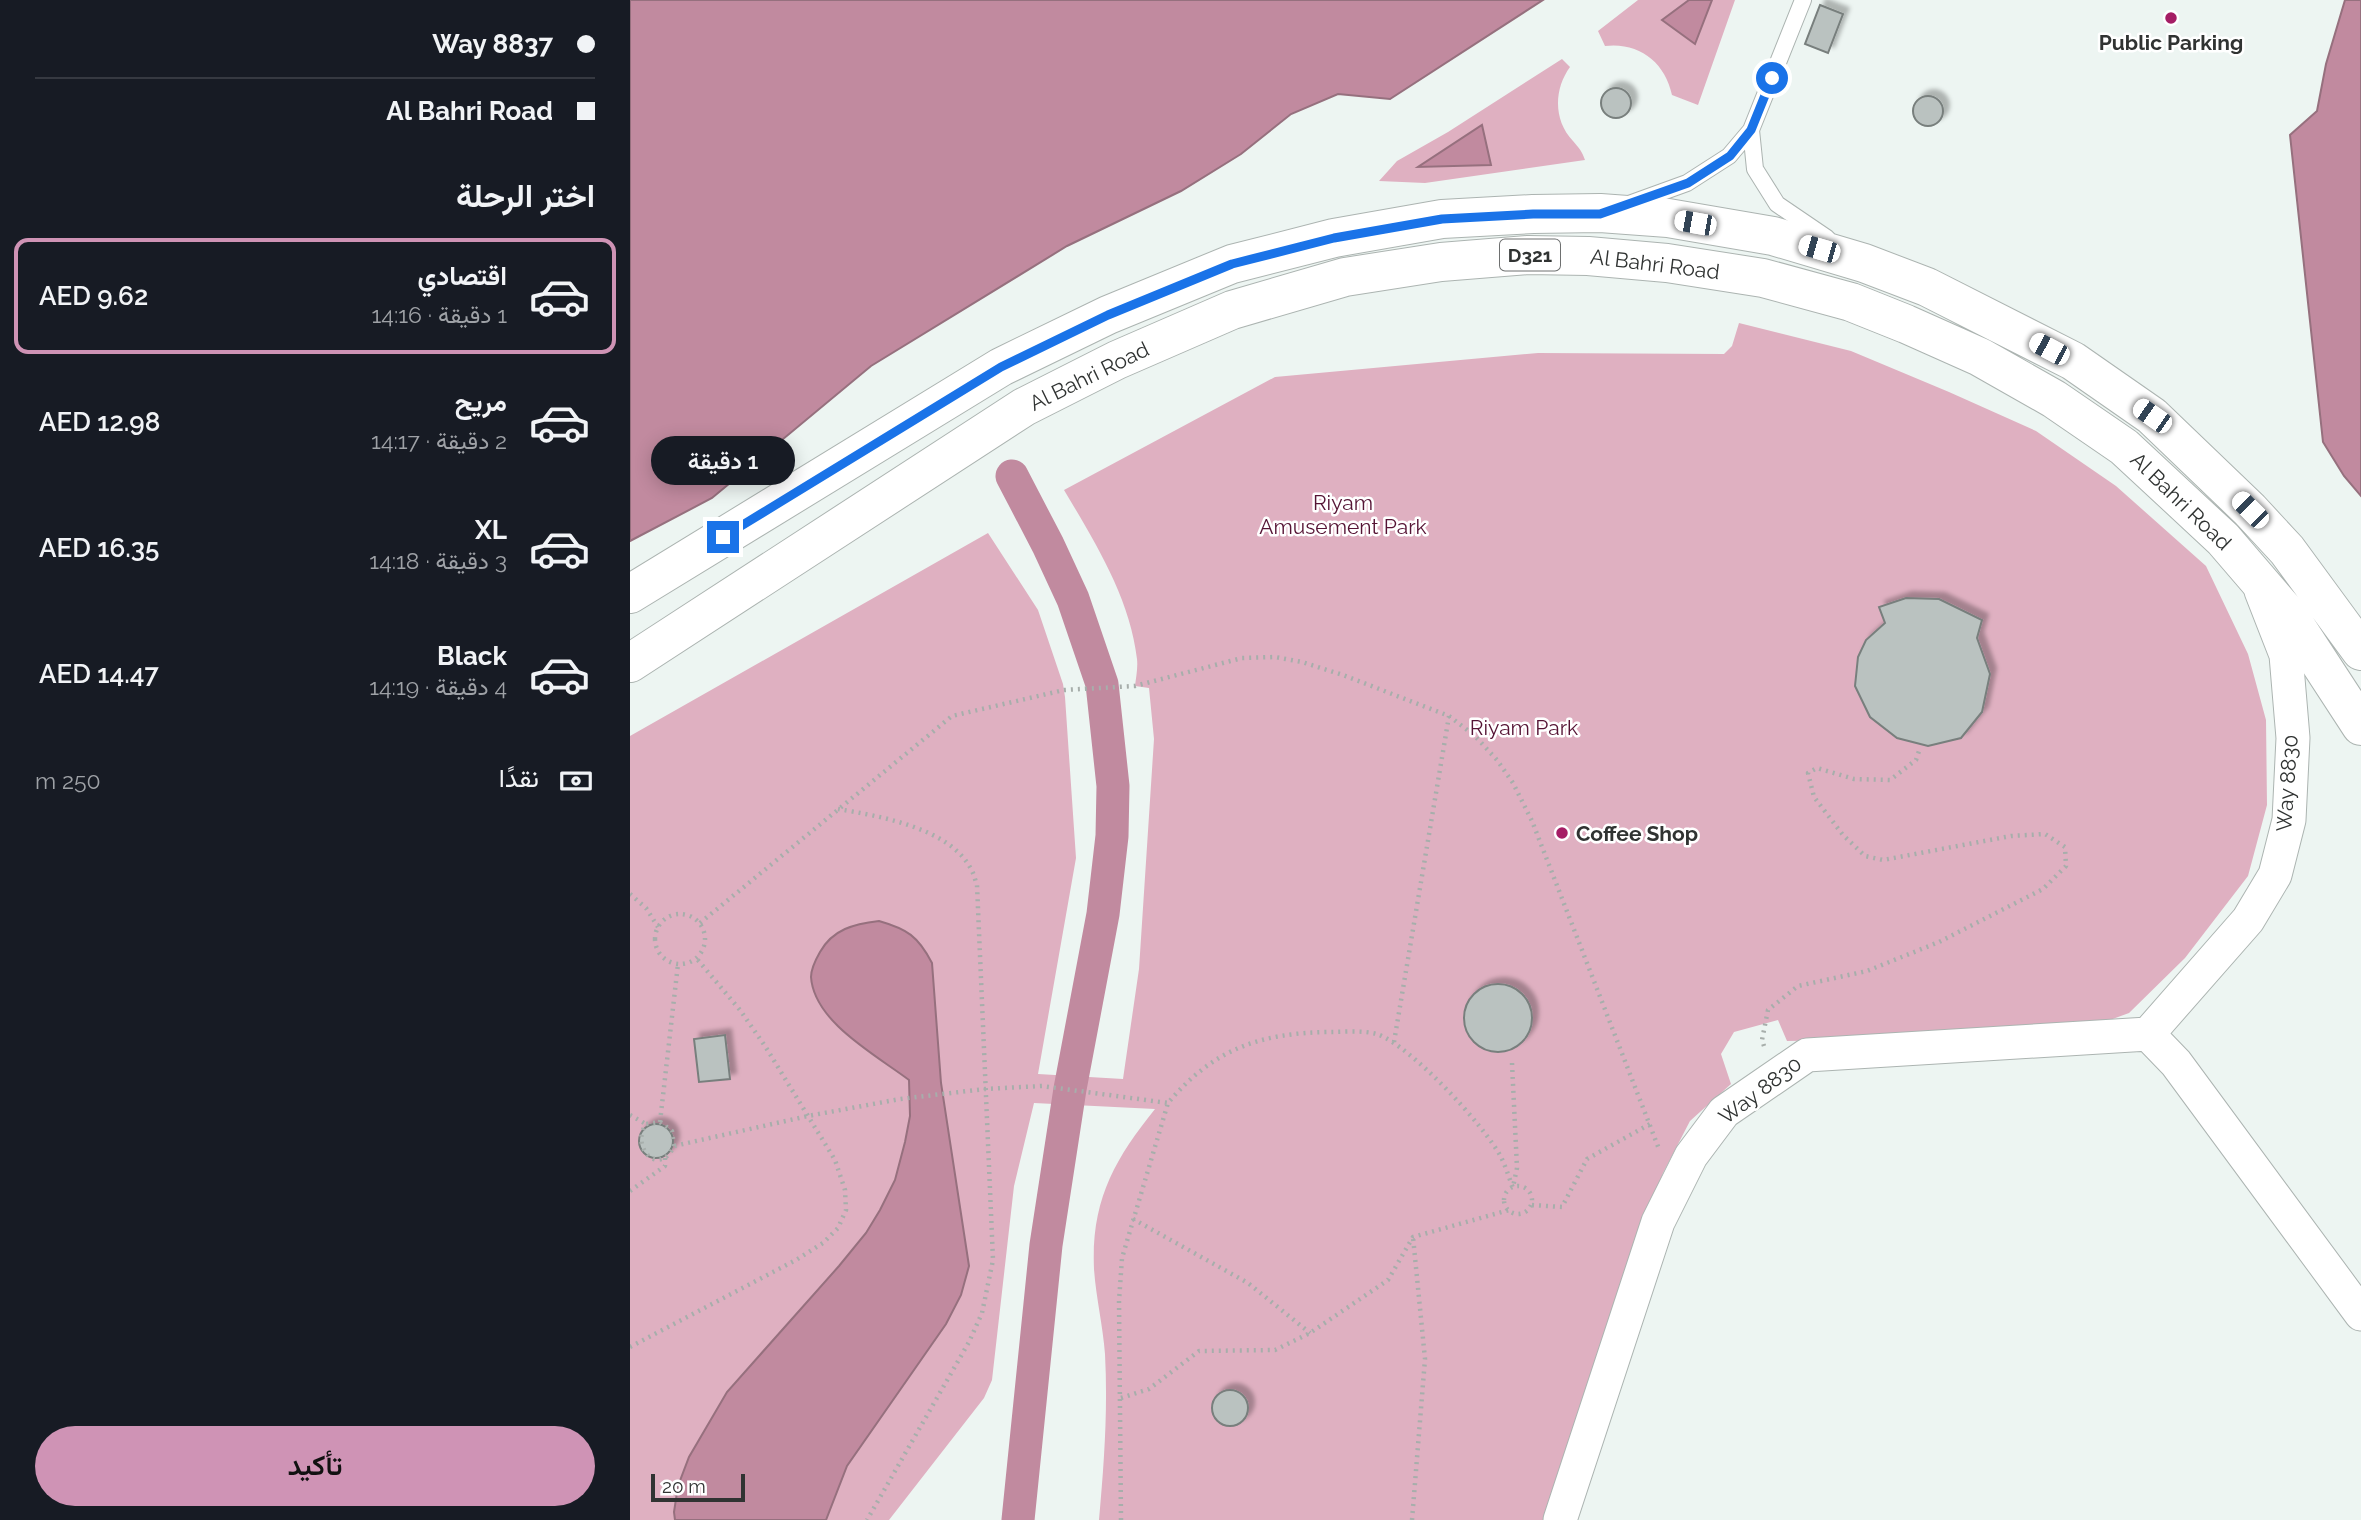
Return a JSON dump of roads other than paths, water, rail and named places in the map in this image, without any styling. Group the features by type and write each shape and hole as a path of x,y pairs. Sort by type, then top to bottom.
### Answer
{"main road":[{"name":"Al Bahri Road","path":"630,594 1001,367 1108,315 1232,264 1334,238 1442,219 1533,214 1600,214 1668,218 1773,236 1864,262 1927,287 2073,361 2152,416 2206,467 2287,550 2361,651"},
{"name":"Al Bahri Road","path":"630,663 1024,407 1117,360 1232,310 1345,277 1441,262 1528,255 1588,256 1667,263 1763,278 1851,302 1980,357 2033,387 2124,447 2223,539 2290,617 2361,726"}],"street":[{"name":"Way 8830","path":"1560,1520 1658,1222 1691,1156 1724,1112 1807,1055 2148,1034 2248,920 2275,875 2289,820 2293,738 2286,655 2255,576"},
{"path":"2148,1034 2176,1063 2361,1314"}],"lane":[{"path":"1600,214 1688,183 1730,156 1751,130 1803,0"},
{"path":"1751,130 1755,169 1777,204 1864,262"}],"waterway":[{"path":"1012,476 1073,599 1102,684 1113,786 1112,836 1103,914 1070,1089 1046,1245 1018,1520"}],"place":[{"name":"Public Parking","path":"2171,18"},
{"name":"Coffee Shop","path":"1562,833"}],"park label":[{"name":"Riyam Amusement Park","path":"1343,514"},
{"name":"Riyam Park","path":"1524,727"}]}
